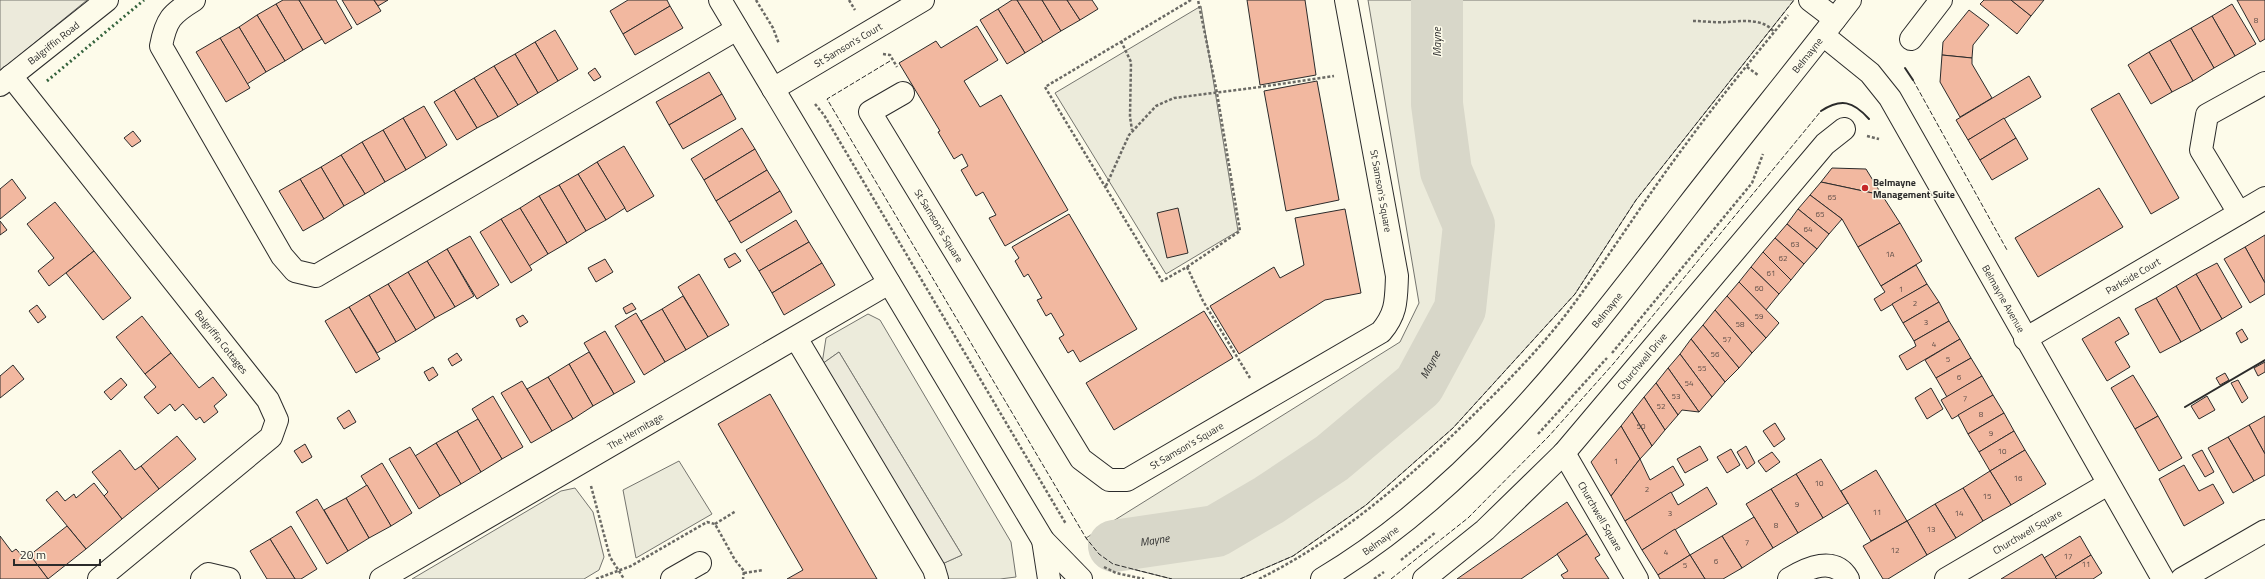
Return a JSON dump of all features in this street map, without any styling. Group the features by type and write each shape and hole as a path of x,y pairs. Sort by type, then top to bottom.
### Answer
{"street":[{"name":"Balgriffin Road","path":"6,81 107,0"},
{"path":"194,0 178,10 165,26 161,46 282,256 294,271 316,276 737,29"},
{"path":"720,0 1043,540 1081,579"},
{"name":"St Samson's Court","path":"773,89 922,0"},
{"name":"St Samson's Square","path":"903,93 870,112 1081,459 1109,480 1127,480 1382,332 1392,319 1396,298 1397,276 1346,0"},
{"name":"Belmayne","path":"1322,579 1373,547 1427,503 1475,460 1525,407 1618,296 1850,0"},
{"path":"1911,39 1941,0"},
{"name":"Belmayne Avenue","path":"1801,5 1829,27 1890,98 2025,339 2163,579"},
{"name":"Balgriffin Cottages","path":"6,81 268,400 277,420 271,437 99,579"},
{"path":"2239,213 2201,150 2207,116 2265,83"},
{"name":"Churchwell Drive","path":"1424,579 1485,530 1564,453 1825,144 1844,129"},
{"name":"Parkside Court","path":"2025,339 2265,198"},
{"name":"The Hermitage","path":"381,579 889,283"},
{"path":"796,338 934,569 937,579"},
{"name":"Churchwell Square","path":"1564,453 1637,579"},
{"name":"Churchwell Square","path":"1946,579 2108,484"},
{"path":"2182,579 2265,531"},
{"path":"1043,540 1049,579"},
{"path":"672,579 700,563"},
{"path":"1789,579 1808,568 1829,565 1844,572 1848,579"},
{"path":"202,579 208,574 229,579"}],"path":[{"path":"756,0 773,28 780,48"},
{"path":"1192,0 1045,87 1162,281 1187,267 1240,231 1217,93 1198,0"},
{"path":"1259,579 1328,540 1374,506 1462,426 1537,349 1572,306 1687,142 1774,32 1801,5"},
{"path":"1693,21 1727,22 1742,19 1771,28 1774,32"},
{"path":"1121,41 1131,62 1130,117 1132,130"},
{"path":"1747,67 1758,75"},
{"path":"1106,186 1132,130 1156,106 1174,98 1360,72"},
{"path":"811,100 824,115 1069,529"},
{"path":"1187,267 1203,301 1247,375 1270,397"},
{"path":"579,464 594,490 610,557 624,579"},
{"path":"715,524 736,511"},
{"path":"1103,566 1116,573 1144,579"},
{"path":"744,573 763,570"}],"shaded area":[{"path":"0,0 87,0 0,71"},
{"path":"1368,0 1794,0 1636,200 1575,294 1453,428 1366,505 1293,556 1240,579 1172,579 1113,564 1099,554 1086,538 1400,342 1419,303"},
{"path":"1201,6 1238,231 1166,274 1055,93"},
{"path":"868,314 880,320 1011,542 1016,577 1000,579 945,579 942,564 962,555 839,352 822,364 826,338"},
{"path":"839,352 962,555 942,564 822,364"},
{"path":"679,461 712,514 636,558 623,490"},
{"path":"575,488 593,512 604,557 599,570 584,579 412,579 561,491"}],"building":[{"path":"283,0 299,0 322,39 303,50 276,4"},
{"path":"299,0 336,0 352,28 325,44"},
{"path":"342,0 374,0 381,11 357,25"},
{"path":"374,0 388,0 378,6"},
{"path":"628,0 667,0 670,6 623,34 610,11"},
{"path":"1012,0 1017,0 1043,42 1025,53 998,9"},
{"path":"1017,0 1042,0 1061,31 1043,42"},
{"path":"1042,0 1067,0 1080,20 1061,31"},
{"path":"1067,0 1092,0 1098,9 1080,20"},
{"path":"1247,0 1305,0 1316,75 1260,85"},
{"path":"1984,0 2011,0 2031,16 2017,34 1980,4"},
{"path":"2011,0 2044,0 2031,16"},
{"path":"2237,0 2265,0 2265,39 2260,42"},
{"path":"276,4 303,50 285,61 257,15"},
{"path":"2232,4 2256,44 2235,56 2212,16"},
{"path":"670,6 683,28 635,55 623,34"},
{"path":"998,9 1025,53 1007,64 980,20"},
{"path":"1969,10 1989,25 1973,45 1972,58 1942,55 1943,42"},
{"path":"257,15 285,61 266,72 239,27"},
{"path":"2212,16 2235,56 2214,68 2191,28"},
{"path":"977,26 998,60 964,81 980,107 1001,95 1068,210 1005,246 989,218 996,215 983,192 976,196 961,170 968,166 962,154 954,159 938,132 940,131 899,63 936,41 941,48"},
{"path":"239,27 266,72 247,84 220,38"},
{"path":"2191,28 2214,68 2193,81 2170,40"},
{"path":"555,30 578,69 558,81 535,42"},
{"path":"220,38 250,88 226,102 196,52"},
{"path":"2170,40 2193,81 2172,92 2149,52"},
{"path":"535,42 558,81 538,93 515,54"},
{"path":"2149,52 2172,92 2151,104 2128,65"},
{"path":"515,54 538,93 518,105 494,66"},
{"path":"1942,55 1972,58 1972,64 1992,98 1960,117 1940,82"},
{"path":"494,66 518,105 498,117 474,78"},
{"path":"595,68 601,77 594,81 588,73"},
{"path":"709,72 722,94 669,125 656,102"},
{"path":"2029,76 2041,97 1968,140 1956,120"},
{"path":"474,78 498,117 477,128 454,90"},
{"path":"1317,81 1339,200 1286,211 1264,91"},
{"path":"454,90 477,128 457,140 434,102"},
{"path":"2119,93 2179,198 2151,214 2091,109"},
{"path":"722,94 736,119 683,149 669,125"},
{"path":"424,106 447,145 426,158 403,118"},
{"path":"403,118 426,158 406,170 383,130"},
{"path":"2004,118 2016,138 1980,160 1968,140"},
{"path":"742,128 755,149 704,180 691,159"},
{"path":"383,130 406,170 385,182 362,142"},
{"path":"133,131 141,141 132,147 124,138"},
{"path":"2016,138 2028,159 1992,180 1980,160"},
{"path":"362,142 385,182 365,194 341,155"},
{"path":"624,146 654,196 627,212 597,162"},
{"path":"755,149 767,170 716,201 704,180"},
{"path":"341,155 365,194 344,206 321,167"},
{"path":"597,162 625,208 606,220 578,174"},
{"path":"321,167 344,206 324,219 300,179"},
{"name":"Belmayne Management Suite","path":"1832,168 1866,169 1882,195 1821,182"},
{"path":"767,170 780,191 729,222 716,201"},
{"path":"578,174 606,220 586,231 559,185"},
{"path":"12,179 26,198 0,219 0,189"},
{"path":"300,179 324,219 303,231 279,191"},
{"path":"1821,182 1882,195 1900,223 1858,247 1842,219 1810,195"},
{"path":"559,185 586,231 567,243 539,196"},
{"path":"2099,188 2123,227 2038,277 2015,238"},
{"path":"780,191 792,212 741,243 729,222"},
{"path":"1810,195 1842,219 1829,234 1798,209"},
{"path":"539,196 567,243 548,254 520,208"},
{"path":"55,202 94,251 49,286 38,271 54,258 27,224"},
{"path":"520,208 548,254 529,266 501,219"},
{"path":"1178,208 1188,253 1167,258 1157,213"},
{"path":"1345,209 1361,293 1325,300 1239,354 1210,306 1274,267 1280,278 1304,265 1295,218"},
{"path":"1798,209 1829,234 1817,249 1787,224"},
{"path":"1069,214 1137,329 1080,362 1073,350 1068,353 1059,338 1064,335 1051,313 1046,316 1037,300 1042,298 1028,274 1024,277 1015,261 1019,258 1012,247"},
{"path":"501,219 532,270 511,283 480,232"},
{"path":"796,220 809,242 759,271 746,250"},
{"path":"0,221 7,230 0,235"},
{"path":"1900,223 1922,261 1881,286 1858,247"},
{"path":"1787,224 1817,249 1804,264 1775,238"},
{"path":"2265,235 2265,283 2245,247"},
{"path":"470,236 499,285 477,299 447,249"},
{"path":"1775,238 1804,264 1791,280 1763,252"},
{"path":"809,242 822,263 772,293 759,271"},
{"path":"2245,247 2265,283 2265,294 2250,303 2224,259"},
{"path":"447,249 474,296 455,307 427,261"},
{"path":"94,251 131,298 103,320 66,273"},
{"path":"1763,252 1791,280 1779,294 1751,267"},
{"path":"735,253 741,261 729,268 724,259"},
{"path":"605,259 613,272 596,282 588,268"},
{"path":"427,261 455,307 435,318 408,272"},
{"path":"822,263 835,285 784,315 772,293"},
{"path":"2217,263 2242,307 2222,319 2196,274"},
{"path":"1916,265 1927,284 1881,311 1874,299 1885,292 1881,286"},
{"path":"1751,267 1779,294 1766,310 1739,282"},
{"path":"408,272 435,318 416,330 388,284"},
{"path":"699,274 729,325 708,337 678,287"},
{"path":"2196,274 2222,319 2201,331 2176,286"},
{"path":"1739,282 1779,323 1766,338 1727,296"},
{"path":"388,284 416,330 396,342 369,295"},
{"path":"1927,284 1939,302 1903,323 1892,304"},
{"path":"2176,286 2201,331 2181,342 2156,298"},
{"path":"369,295 396,342 377,353 349,307"},
{"path":"683,296 708,337 686,350 662,309"},
{"path":"1727,296 1766,338 1752,353 1715,310"},
{"path":"2156,298 2181,342 2160,353 2135,309"},
{"path":"1939,302 1949,321 1914,341 1903,323"},
{"path":"632,303 636,309 626,314 623,308"},
{"path":"37,305 46,317 38,323 29,311"},
{"path":"349,307 380,359 356,373 325,321"},
{"path":"662,309 686,350 665,362 641,321"},
{"path":"1715,310 1752,353 1739,368 1703,325"},
{"path":"1204,311 1233,358 1114,430 1086,383"},
{"path":"636,313 665,362 644,375 615,326"},
{"path":"523,315 528,322 520,327 516,319"},
{"path":"142,316 171,353 145,374 116,337"},
{"path":"2119,317 2129,334 2115,342 2130,367 2107,381 2082,339"},
{"path":"1949,321 1960,339 1907,370 1899,356 1916,346 1914,341"},
{"path":"1703,325 1739,368 1725,382 1691,339"},
{"path":"2242,329 2248,339 2241,343 2236,333"},
{"path":"605,331 635,382 614,394 584,343"},
{"path":"1691,339 1725,382 1712,397 1680,354"},
{"path":"1960,339 1971,358 1936,378 1925,360"},
{"path":"589,352 614,394 593,406 569,364"},
{"path":"171,353 199,388 213,377 227,395 214,406 218,412 204,423 200,417 196,420 183,404 175,411 170,404 158,414 144,397 156,387 145,374"},
{"path":"457,353 462,360 452,366 448,359"},
{"path":"1680,354 1712,397 1699,412 1668,368"},
{"path":"1971,358 1982,376 1947,397 1936,378"},
{"path":"2265,362 2265,372 2258,376 2254,368"},
{"path":"569,364 593,406 573,419 548,377"},
{"path":"13,365 24,379 0,398 0,376"},
{"path":"433,367 438,375 429,381 424,372"},
{"path":"1668,368 1699,412 1682,410 1678,415 1656,383"},
{"path":"2225,373 2229,380 2220,385 2216,378"},
{"path":"2133,375 2158,416 2135,429 2111,388"},
{"path":"1982,376 1993,395 1952,419 1941,400"},
{"path":"548,377 573,419 552,431 527,389"},
{"path":"121,378 127,385 111,400 104,392"},
{"path":"2238,380 2248,398 2242,403 2231,383"},
{"path":"522,381 552,431 531,443 501,393"},
{"path":"1656,383 1678,415 1665,430 1644,397"},
{"path":"1931,388 1943,409 1927,419 1915,398"},
{"path":"770,394 877,579 787,579 803,570 718,424"},
{"path":"1993,395 2004,413 1968,434 1958,415"},
{"path":"493,396 523,447 502,459 472,409"},
{"path":"2207,396 2215,410 2199,419 2191,406"},
{"path":"1644,397 1665,430 1652,446 1632,412"},
{"path":"349,410 356,422 344,429 337,418"},
{"path":"1632,412 1652,446 1640,459 1621,426"},
{"path":"2004,413 2014,431 1979,452 1968,434"},
{"path":"2158,416 2182,458 2159,471 2135,429"},
{"path":"2265,416 2265,454 2249,425"},
{"path":"478,419 502,459 481,472 457,431"},
{"path":"1775,423 1785,439 1774,447 1763,431"},
{"path":"2249,425 2265,454 2265,475 2254,481 2228,437"},
{"path":"1621,426 1640,459 1611,496 1591,462"},
{"path":"457,431 481,472 461,484 436,443"},
{"path":"2014,431 2025,450 1990,471 1979,452"},
{"path":"177,436 196,459 159,489 141,466"},
{"path":"2228,437 2254,481 2233,493 2208,448"},
{"path":"436,443 461,484 440,496 415,456"},
{"path":"305,444 312,457 302,463 294,451"},
{"path":"1700,446 1708,460 1685,473 1677,459"},
{"path":"1746,446 1755,463 1747,469 1737,452"},
{"path":"410,447 440,496 419,509 389,459"},
{"path":"1731,449 1740,465 1727,473 1717,457"},
{"path":"120,450 135,470 141,466 159,489 122,519 104,496 108,492 92,472"},
{"path":"2025,450 2046,484 2011,505 1990,471"},
{"path":"2202,450 2214,472 2205,477 2192,455"},
{"path":"1772,452 1780,462 1766,472 1758,461"},
{"path":"1640,459 1650,480 1673,466 1684,485 1625,521 1611,496"},
{"path":"1821,459 1848,503 1823,518 1796,474"},
{"path":"382,463 412,513 391,526 361,476"},
{"path":"2184,465 2199,491 2213,484 2224,503 2184,526 2159,479"},
{"path":"1876,470 1907,521 1871,541 1841,491"},
{"path":"1990,471 2011,505 1983,521 1963,488"},
{"path":"1796,474 1823,518 1798,533 1771,489"},
{"path":"94,483 122,519 86,549 46,500 57,491 65,501 74,494 76,498"},
{"path":"367,485 391,526 369,538 346,498"},
{"path":"1707,487 1717,504 1642,550 1625,521 1671,492 1678,505"},
{"path":"1963,488 1983,521 1956,538 1935,504"},
{"path":"1771,489 1798,533 1773,548 1746,504"},
{"path":"346,498 369,538 348,551 324,510"},
{"path":"317,499 348,551 327,564 296,512"},
{"path":"1567,502 1587,534 1521,579 1457,579"},
{"path":"1935,504 1956,538 1927,555 1907,521"},
{"path":"1754,517 1773,548 1742,568 1722,536"},
{"path":"1907,521 1927,555 1888,579 1883,579 1863,546"},
{"path":"67,526 86,549 48,579 30,555"},
{"path":"291,526 317,569 301,579 295,579 270,539"},
{"path":"1675,529 1690,555 1658,575 1642,550"},
{"path":"1587,534 1600,555 1595,558 1609,579 1564,579 1561,575 1568,571 1557,554"},
{"path":"0,536 12,552 16,549 25,559 30,555 48,579 0,579"},
{"path":"1722,536 1742,568 1723,579 1705,579 1690,555"},
{"path":"2080,536 2091,555 2055,577 2044,558"},
{"path":"270,539 295,579 267,579 250,551"},
{"path":"2042,554 2057,579 2001,579"},
{"path":"1690,555 1705,579 1660,579 1658,575"},
{"path":"2091,555 2102,573 2093,579 2057,579 2055,577"}],"waterway":[{"name":"Mayne","path":"1114,546 1216,531 1269,500 1332,458 1419,385 1460,309 1469,225 1446,171 1437,104 1437,0"}],"hedge":[{"path":"47,81 144,0"}],"fence":[{"path":"1240,579 1293,556 1366,505 1453,428 1575,294 1636,200 1794,0"},
{"path":"890,61 827,99 1086,538 1099,554 1113,564 1172,579"},
{"path":"1913,80 2007,250"},
{"path":"1391,579 1468,518 1549,436 1614,363 1821,111"}],"wall":[{"path":"1905,68 1913,80"},
{"path":"1821,111 1835,104 1846,103 1858,108 1869,119"},
{"path":"2185,407 2265,360"}],"place":[{"name":"Belmayne Management Suite","path":"1865,188"}]}
